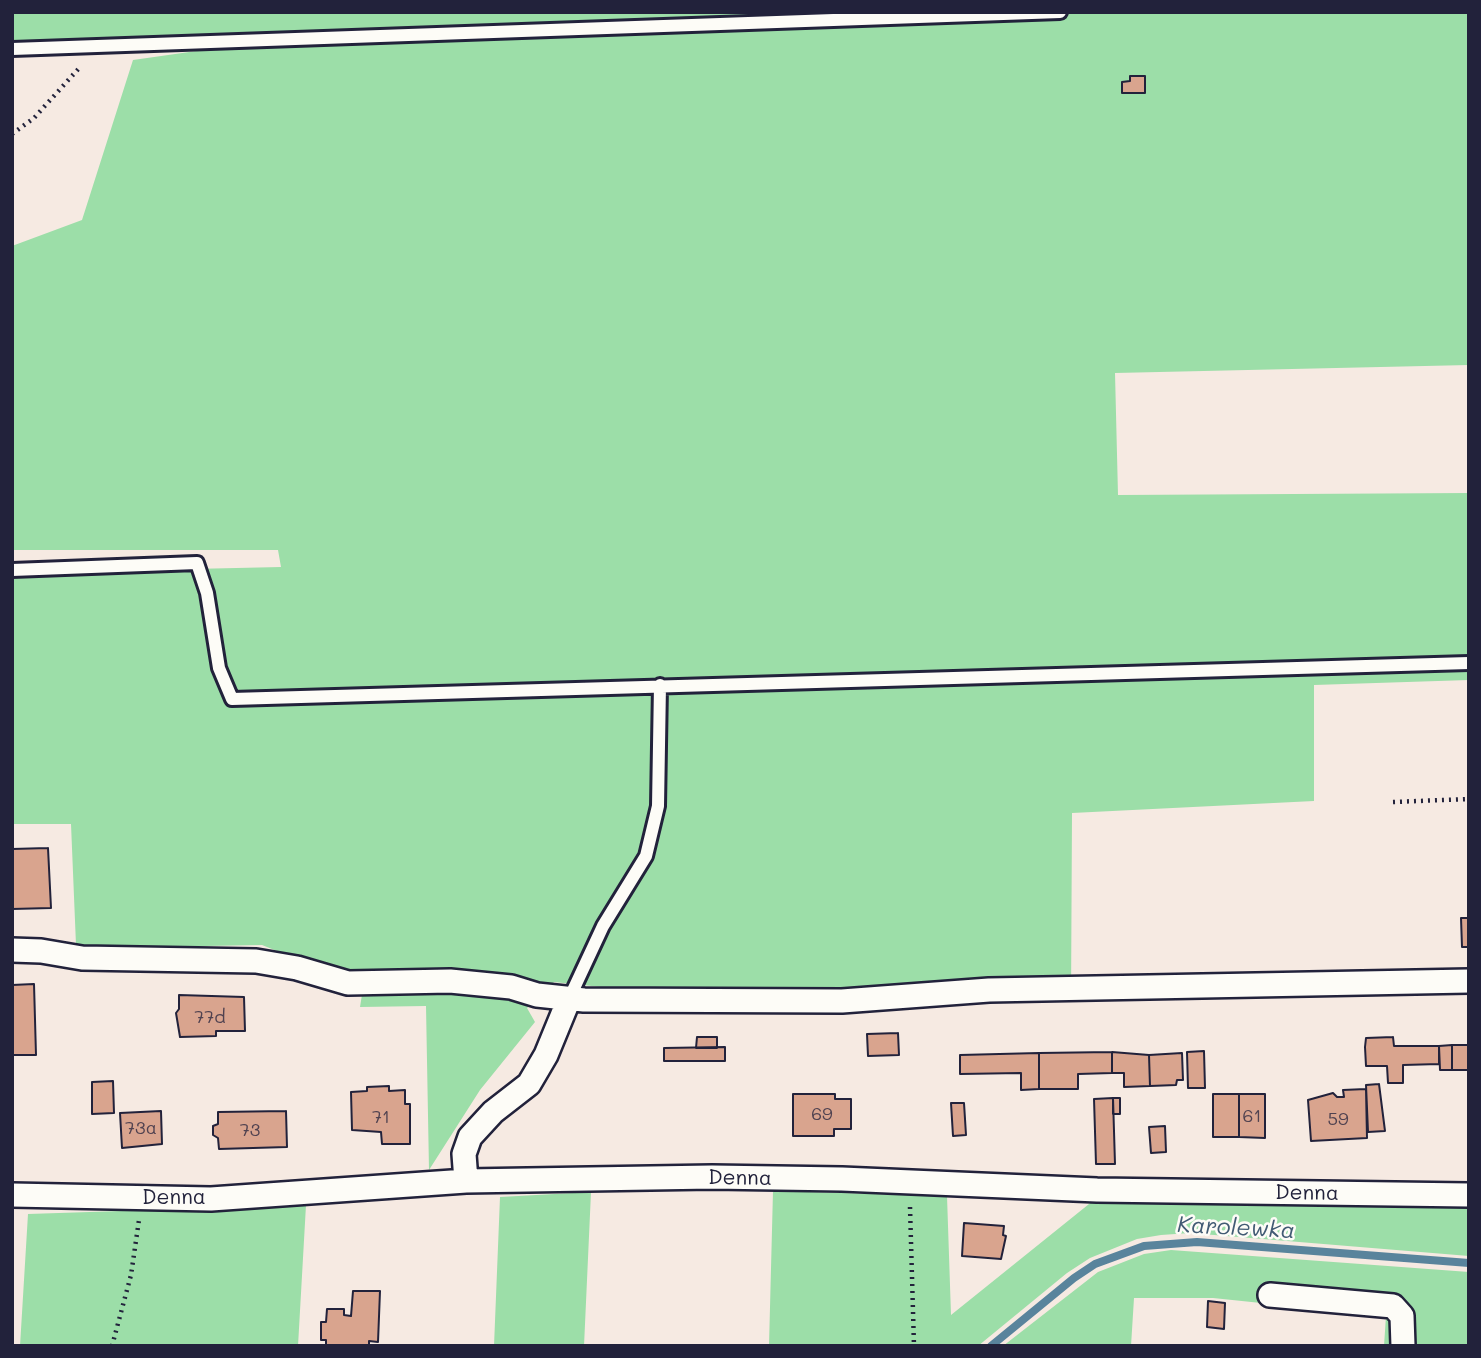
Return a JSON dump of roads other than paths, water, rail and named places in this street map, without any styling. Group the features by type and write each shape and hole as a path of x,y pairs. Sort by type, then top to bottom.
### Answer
{"street":[{"path":"12,950 41,951 82,958 256,961 297,968 348,983 450,981 511,987 537,995 569,999 842,1000 989,990 1469,981"},
{"path":"466,1181 464,1154 470,1137 493,1112 530,1084 546,1055 569,999"},
{"name":"Denna","path":"12,1195 211,1199 466,1181 712,1177 1110,1190 1469,1195"},
{"path":"1270,1295 1393,1306 1402,1316 1403,1346"}],"lane":[{"path":"12,50 1060,12"},
{"path":"12,570 197,563 207,593 219,668 232,699 1469,663"},
{"path":"569,999 603,926 646,856 658,806 660,685"}],"waterway":[{"name":"Karolewka","path":"991,1346 1095,1264 1144,1246 1197,1242 1469,1263"}]}
